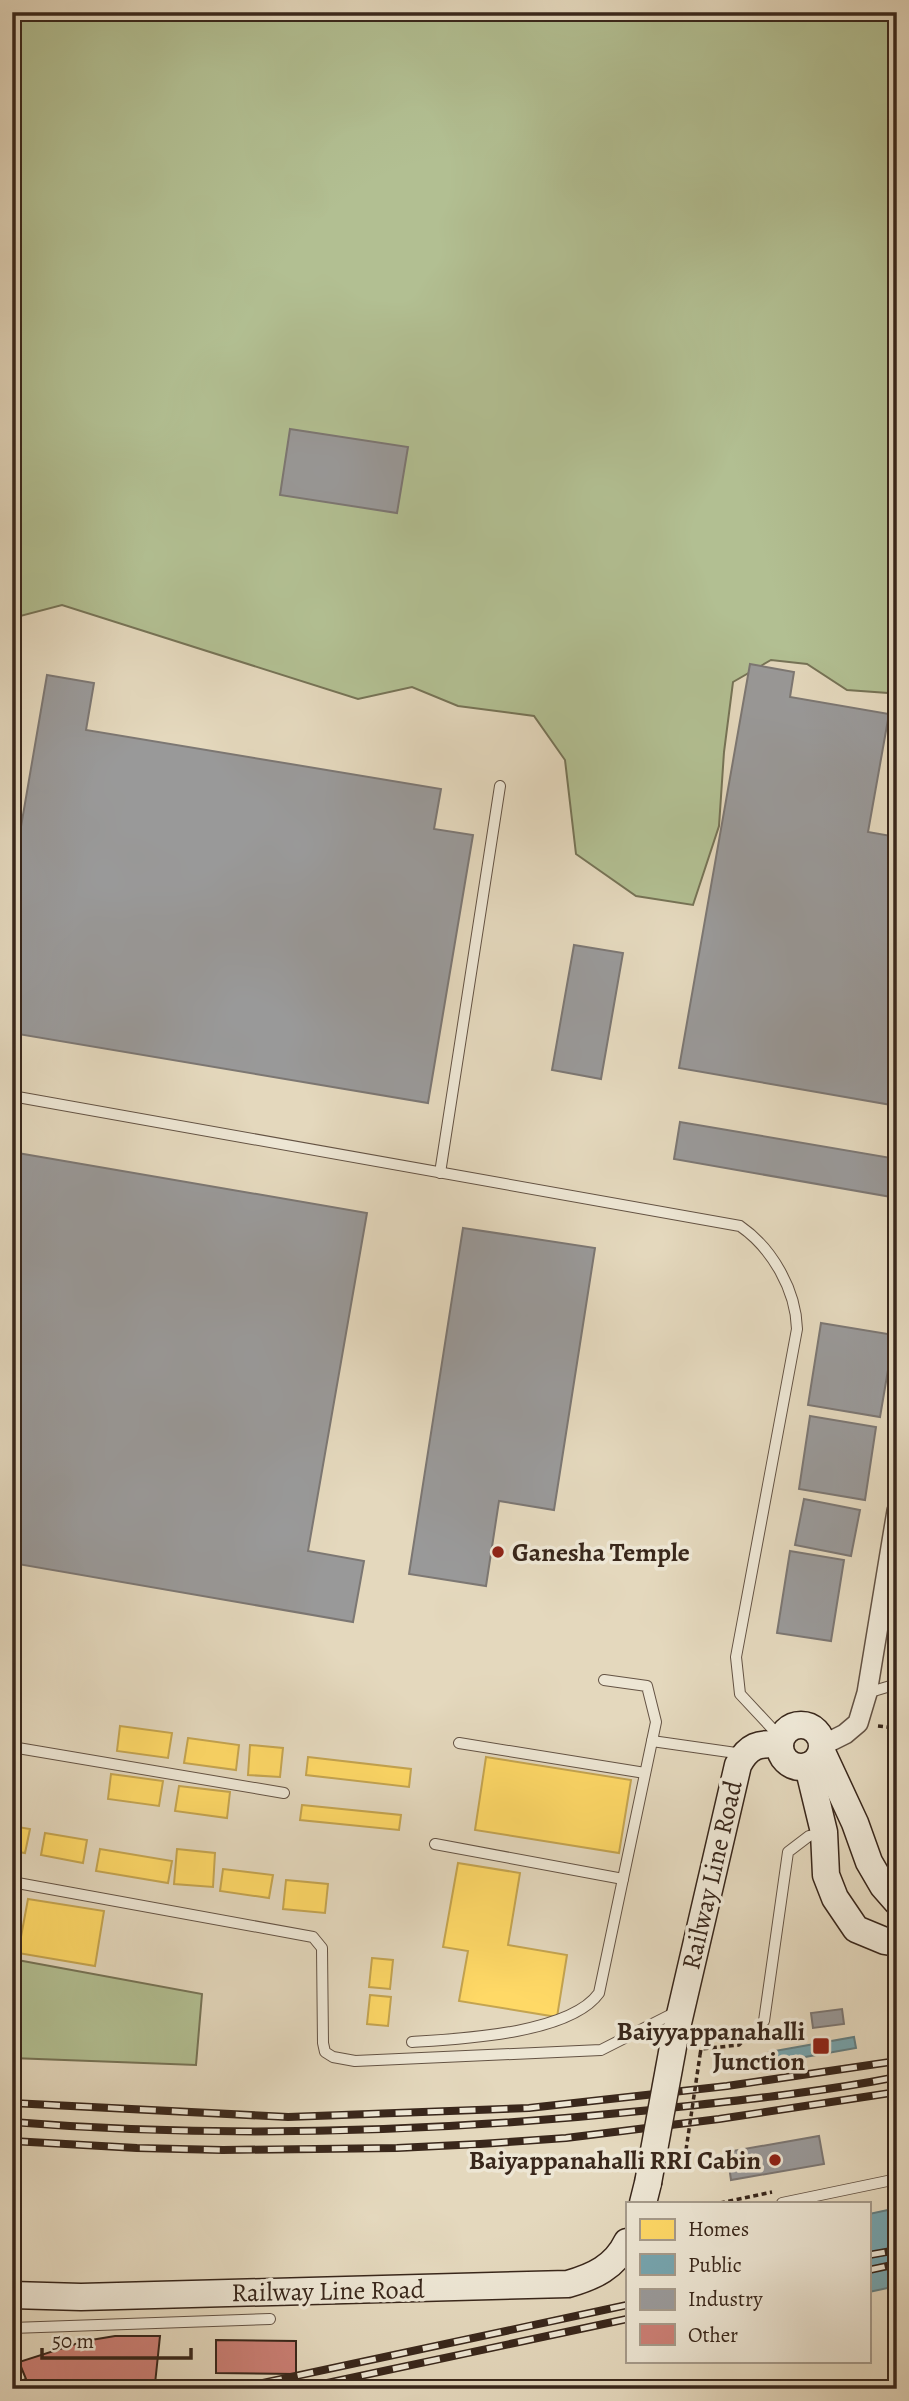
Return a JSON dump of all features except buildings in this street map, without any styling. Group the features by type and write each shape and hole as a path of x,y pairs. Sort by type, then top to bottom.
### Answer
{"main road":[{"path":"817,1755 801,1768 783,1758 780,1741 791,1727 805,1725 817,1732 826,1875 835,1898 856,1929 897,1943"},
{"name":"Railway Line Road","path":"645,2193 680,2010 738,1765 744,1754 753,1746 780,1741"},
{"path":"817,1755 855,1823 869,1863 897,1902"},
{"name":"Railway Line Road","path":"12,2295 81,2297 568,2284 599,2273 614,2262 626,2244"},
{"path":"12,2303 81,2297"}],"street":[{"path":"817,1755 858,1723 867,1693 897,1511"}],"lane":[{"path":"440,1172 499,786"},
{"path":"12,1096 740,1226 756,1237 790,1292 797,1310 797,1329 736,1657 740,1694 780,1741"},
{"path":"412,2042 485,2037 549,2022 579,2011 591,2004 599,1993 656,1722 647,1686 604,1680"},
{"path":"867,1693 897,1684"},
{"path":"652,1741 744,1754"},
{"path":"459,1743 645,1773"},
{"path":"12,1747 284,1793"},
{"path":"764,2021 788,1852 808,1836 824,1832"},
{"path":"435,1844 623,1879"},
{"path":"12,1882 313,1937 322,1948 325,2052 333,2057 355,2062 601,2050 680,2010"},
{"path":"787,2202 897,2179"},
{"path":"12,2328 270,2319"}],"path":[{"path":"686,2150 701,2049 739,2045 764,2021"}],"green space":[{"path":"12,12 897,12 897,705 888,693 847,690 807,664 771,660 733,682 724,752 719,826 693,905 636,896 576,854 565,760 534,716 458,706 412,687 358,699 62,605 20,616 12,630"},
{"path":"12,1959 202,1994 196,2065 12,2058"}],"railway":[{"path":"12,2103 288,2117 529,2108 727,2086 897,2061"},
{"path":"12,2122 252,2131 332,2131 492,2124 744,2100 897,2077"},
{"path":"12,2141 223,2150 480,2144 566,2138 719,2119 897,2092"},
{"path":"870,2255 897,2250"},
{"path":"870,2270 897,2264"},
{"path":"235,2389 626,2305"},
{"path":"299,2389 626,2319"}],"place":[{"name":"Ganesha Temple","path":"498,1552"},
{"name":"Baiyyappanahalli Junction","path":"821,2046"},
{"name":"Baiyappanahalli RRI Cabin","path":"775,2160"}]}
